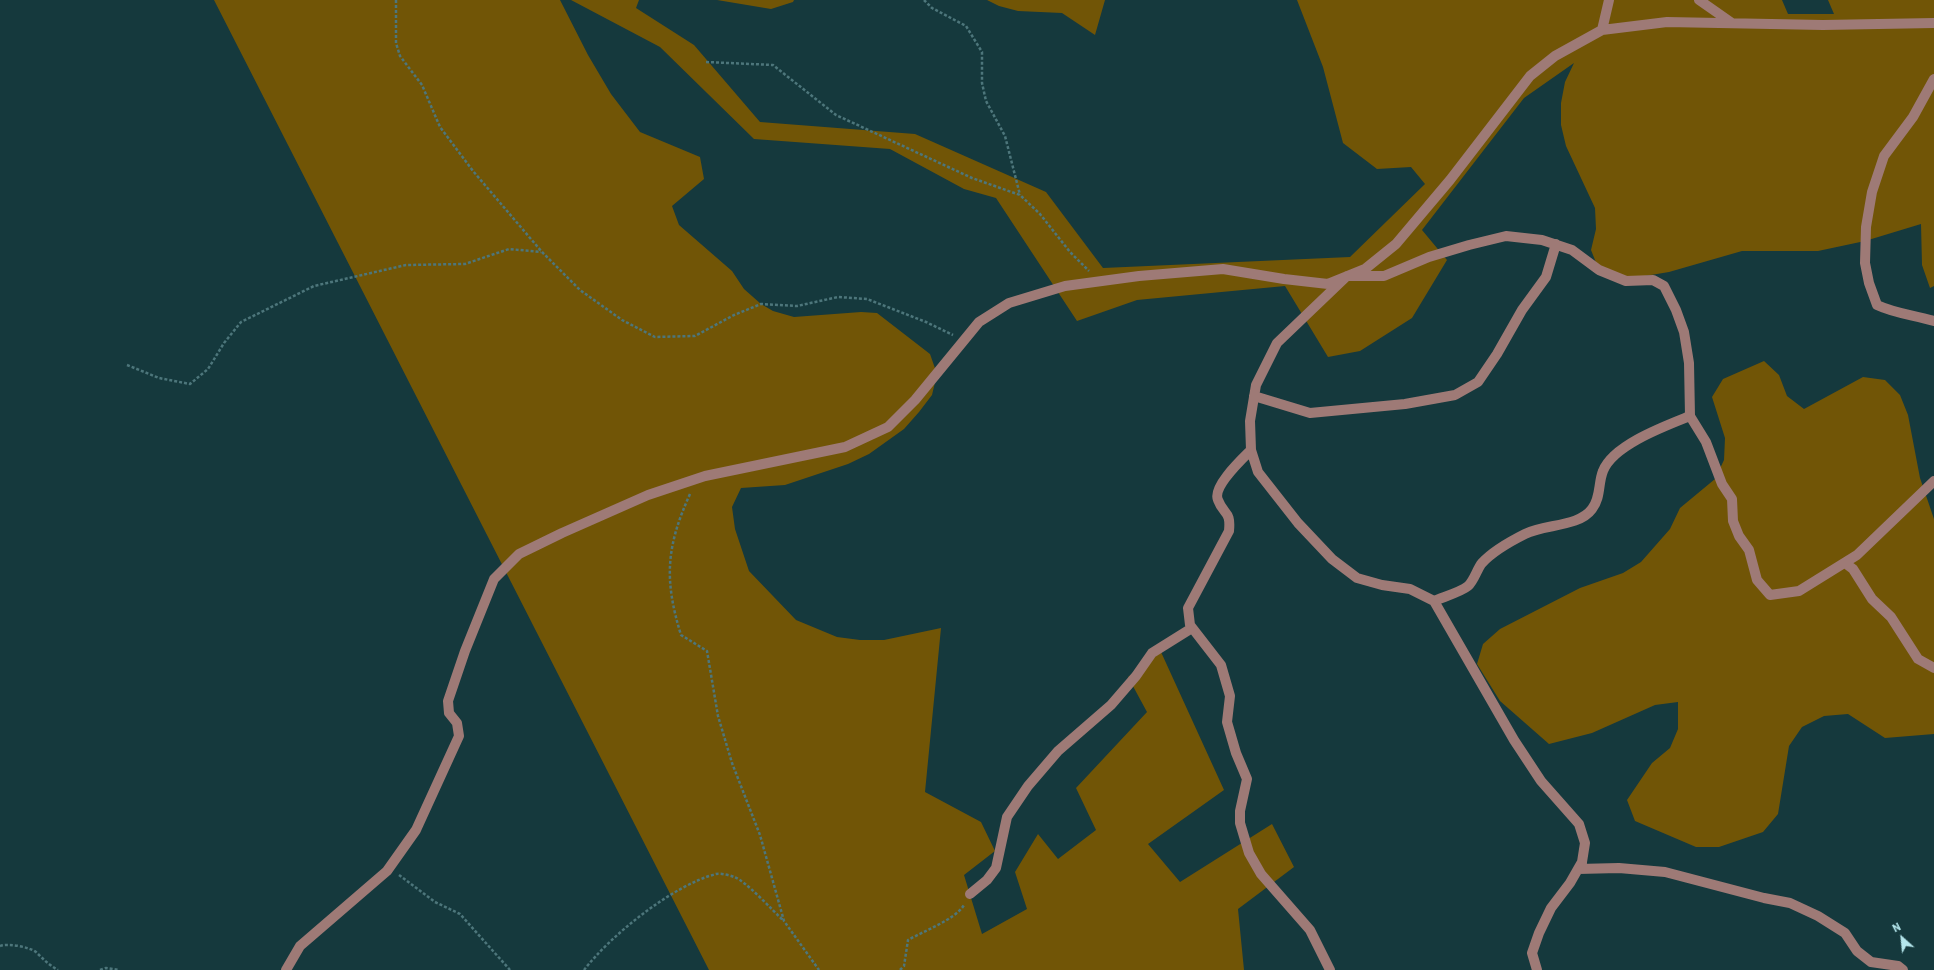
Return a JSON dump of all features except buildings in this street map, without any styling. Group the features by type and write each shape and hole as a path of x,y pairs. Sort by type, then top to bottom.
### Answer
{"street":[{"path":"1602,30 1609,0"},
{"path":"1699,0 1732,23"},
{"path":"286,970 300,946 387,871 416,830 459,736 457,723 449,713 448,701 465,651 494,579 519,554 562,533 648,495 697,479 782,459 845,447 888,427 915,400 979,322 1009,303 1065,286 1139,276 1223,268 1284,279 1328,284 1365,269 1396,244 1450,180 1530,76 1555,56 1602,30 1667,22 1823,25 1934,24"},
{"path":"1934,79 1913,117 1884,156 1872,192 1866,227 1865,263 1869,283 1877,305 1894,313 1913,314 1934,321"},
{"path":"1536,970 1532,953 1539,932 1551,908 1570,883 1582,862 1585,843 1579,824 1541,781 1514,740 1434,601 1410,589 1382,585 1357,578 1332,558 1298,523 1258,472 1251,450 1250,420 1256,385 1277,343 1347,276 1384,276 1429,257 1506,236 1542,240 1572,250 1599,270 1626,281 1653,280 1664,286 1676,310 1684,332 1689,363 1690,416 1706,442 1722,484 1732,499 1733,521 1739,536 1749,550 1757,580 1770,595 1799,591 1845,563 1857,554 1934,482"},
{"path":"1254,396 1310,413 1405,404 1455,395 1478,382 1497,354 1522,310 1546,277 1556,244"},
{"path":"1434,601 1468,586 1483,562 1526,533 1582,518 1592,509 1599,493 1602,472 1610,458 1631,444 1668,424 1690,416"},
{"path":"1251,450 1233,469 1217,491 1217,499 1230,519 1229,531 1188,608 1190,625 1221,665 1230,696 1227,722 1236,753 1247,779 1240,811 1240,823 1249,853 1261,874 1310,930 1330,970"},
{"path":"1845,563 1853,569 1872,599 1891,617 1918,659 1934,668"},
{"path":"970,894 987,880 996,868 1006,817 1028,786 1058,751 1111,705 1136,676 1152,653 1192,628"},
{"path":"1578,869 1619,868 1665,872 1790,904 1818,916 1845,933 1857,951 1871,962 1898,966 1903,970"}],"path":[{"path":"396,0 396,43 400,56 422,85 440,127 473,171 542,252 580,290 622,320 655,337 695,336 761,304 797,306 838,297 867,299 926,322 964,340"},
{"path":"924,0 932,8 966,26 982,52 982,83 986,101 1006,136 1020,195"},
{"path":"706,62 773,65 836,115 972,178 1020,195 1040,214 1070,252 1100,281"},
{"path":"127,366 159,378 190,384 208,369 224,343 241,322 314,286 406,265 465,264 508,249 542,252"},
{"path":"697,479 683,510 672,542 670,575 673,609 681,635 707,651 718,716 732,763 760,835 784,921"},
{"path":"387,871 403,876 435,902 460,914 510,970"},
{"path":"584,970 616,937 664,898 717,874 735,877 750,888 784,921 819,970"},
{"path":"900,970 904,966 908,940 929,928 948,920 962,909 970,894"},
{"path":"0,946 11,944 35,951 41,958 58,970"},
{"path":"100,970 106,968 119,970"}],"shaded area":[{"path":"214,0 560,0 588,55 611,94 640,132 700,157 704,179 672,206 679,225 732,271 744,289 761,304 773,311 794,317 861,312 877,313 930,354 937,374 932,395 904,429 869,454 848,464 785,485 741,488 732,507 735,529 749,571 796,620 837,637 860,640 884,640 941,628 925,792 981,822 995,851 964,875 982,934 1027,909 1015,872 1038,834 1058,859 1096,830 1076,788 1147,712 1128,677 1161,652 1224,790 1148,844 1180,882 1272,824 1294,867 1238,909 1244,970 709,970"},
{"path":"571,0 639,0 636,8 694,45 760,122 915,134 1046,192 1103,268 1350,257 1425,184 1411,167 1377,169 1343,143 1323,67 1297,0 1782,0 1788,14 1834,14 1828,0 1934,0 1934,286 1930,288 1922,265 1921,224 1865,241 1818,251 1742,251 1669,272 1645,276 1621,277 1599,270 1591,250 1596,229 1595,208 1566,146 1561,125 1561,103 1565,82 1574,63 1524,98 1422,230 1447,260 1412,318 1360,351 1328,357 1285,286 1137,300 1077,321 996,198 964,189 890,149 754,139 660,47"},
{"path":"717,0 794,0 793,2 771,9"},
{"path":"987,0 1105,0 1095,35 1062,13 1018,11 999,6"},
{"path":"1764,361 1779,375 1787,396 1804,409 1863,377 1885,380 1900,395 1908,415 1920,478 1934,519 1934,734 1885,738 1848,714 1824,716 1802,727 1789,746 1778,814 1763,832 1719,847 1696,847 1635,821 1627,800 1652,763 1670,748 1678,729 1678,702 1655,705 1592,733 1549,744 1500,701 1477,664 1483,644 1500,629 1580,588 1623,573 1641,562 1670,529 1680,508 1715,479 1724,460 1725,438 1712,397 1723,379"}]}
